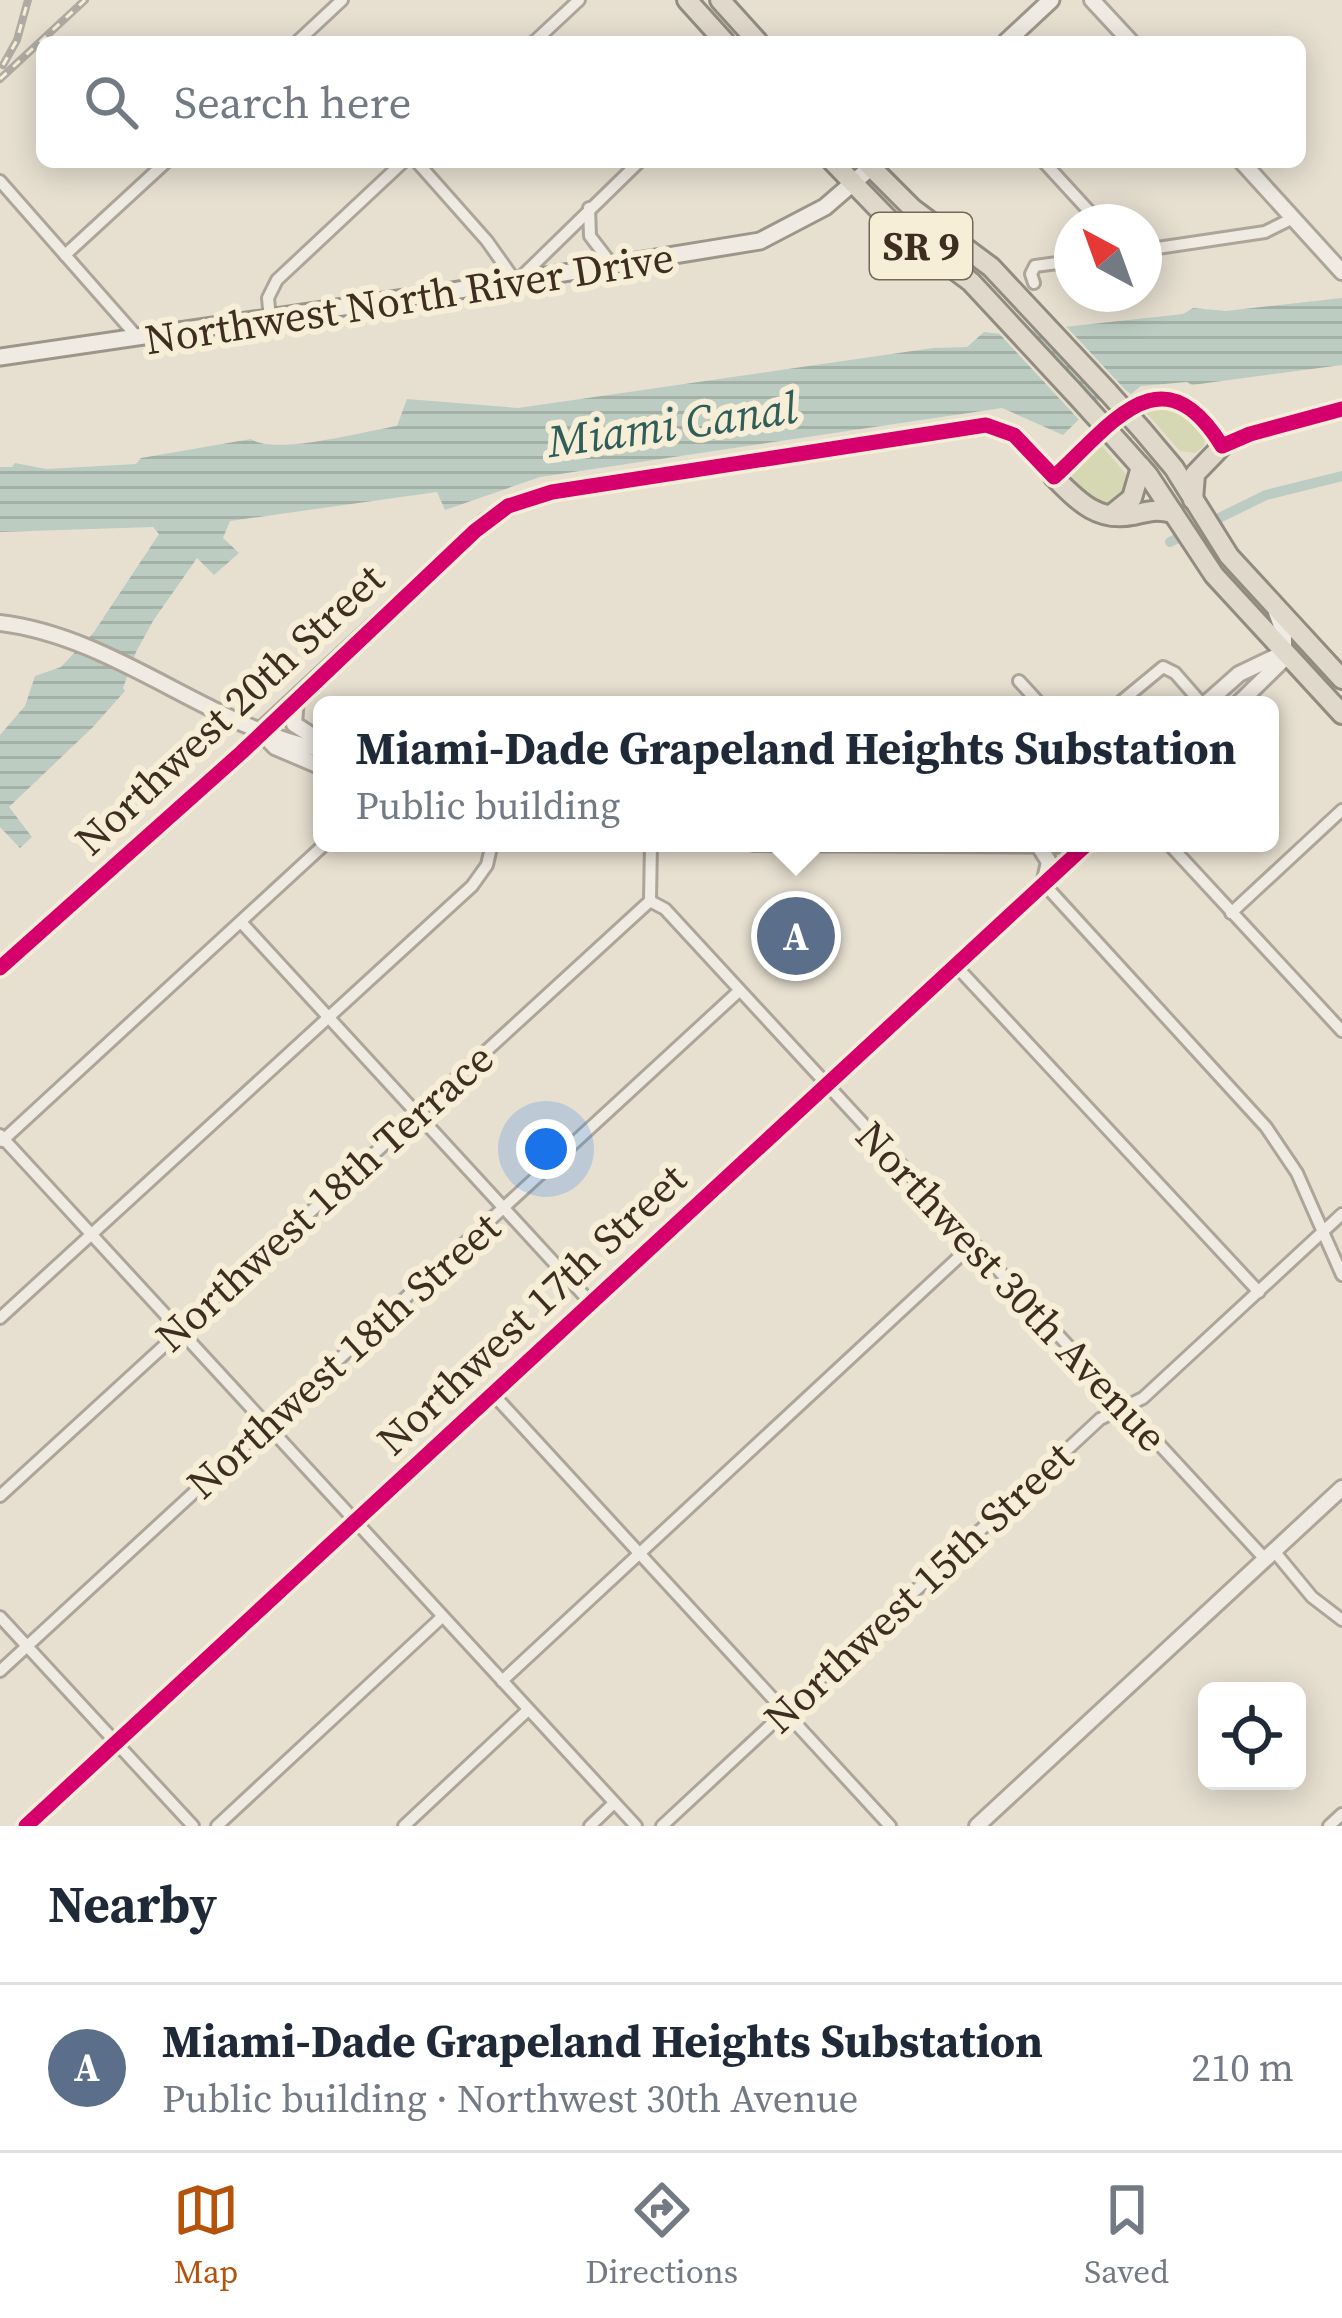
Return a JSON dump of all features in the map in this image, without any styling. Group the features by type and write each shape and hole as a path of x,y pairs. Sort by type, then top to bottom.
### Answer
{"highway":[{"path":"688,0 720,36"},
{"path":"720,0 753,36"},
{"name":"SR 9","path":"839,168 892,223 965,276 992,303 1141,467 1203,560 1342,714"},
{"name":"SR 9","path":"875,168 913,209 1012,287 1167,459 1222,548 1342,678"},
{"path":"1167,459 1192,462 1222,446"},
{"path":"1193,500 1195,474 1222,446"},
{"path":"1112,515 1132,498 1141,467"},
{"path":"1054,477 1087,509 1128,516 1156,509 1173,513"},
{"path":"1286,652 1323,657"}],"main road":[{"path":"1012,36 1051,0"},
{"path":"854,184 868,168"},
{"name":"Northwest North River Drive","path":"0,357 760,242 812,217 854,184"}],"street":[{"path":"306,36 342,0"},
{"path":"540,36 578,0"},
{"path":"1092,0 1125,36"},
{"path":"65,255 159,168"},
{"path":"270,319 268,298 277,280 397,168"},
{"path":"422,168 488,241 516,281 633,168"},
{"path":"1050,168 1083,204"},
{"path":"1247,168 1342,272"},
{"path":"0,181 139,339"},
{"path":"590,208 590,236 613,266"},
{"path":"1162,247 1265,232 1293,218"},
{"path":"1034,283 1030,274 1036,266 1054,264"},
{"path":"1054,477 1132,406 1148,398 1168,398 1189,407 1222,446 1342,409"},
{"name":"Northwest 20th Street","path":"0,968 225,767 485,521 527,497 986,425 1014,435 1054,477"},
{"path":"1247,696 1280,666 1286,652 1282,623 1271,602"},
{"path":"0,622 62,638 260,731 313,744"},
{"path":"1214,696 1260,649 1263,627"},
{"path":"1239,674 1286,652"},
{"path":"1129,696 1163,667 1196,696"},
{"path":"1019,681 1033,696"},
{"path":"296,698 294,724 313,739"},
{"path":"260,731 275,748 313,763"},
{"path":"1232,913 1342,809"},
{"path":"316,852 1,1139 636,1826"},
{"path":"0,1318 472,886 490,852"},
{"path":"650,901 652,852"},
{"path":"1043,852 1048,862 1044,884 1266,1127 1297,1173 1342,1275"},
{"name":"Northwest 17th Street","path":"26,1826 1078,852"},
{"path":"1176,852 1337,1016 1342,1031"},
{"name":"Northwest 30th Avenue","path":"650,901 665,909 1124,1407 1269,1555 1342,1620"},
{"name":"Northwest 18th Terrace","path":"0,1496 650,901"},
{"path":"241,922 591,1303"},
{"path":"956,966 1259,1292"},
{"name":"Northwest 18th Street","path":"0,1670 739,991"},
{"name":"Northwest 15th Street","path":"662,1826 1100,1419 1144,1397 1342,1214"},
{"path":"502,1681 973,1244"},
{"path":"492,1393 890,1826"},
{"path":"977,1826 1342,1488"},
{"path":"0,1617 193,1826"},
{"path":"217,1826 442,1617"},
{"path":"404,1826 528,1710"},
{"path":"590,1826 614,1803"},
{"path":"1329,1826 1342,1814"}],"green space":[{"path":"1150,405 1187,417 1205,434 1204,446 1195,453 1180,451 1142,408"},
{"path":"1100,444 1126,474 1123,495 1111,506 1089,497 1071,476"}],"water":[{"name":"Miami Canal","path":"1342,298 1342,365 1192,385 1141,386 1131,394 1116,383 1063,435 1002,408 540,477 445,510 437,492 230,521 223,538 239,553 214,575 197,558 136,652 125,691 9,807 32,837 20,848 0,827 0,735 25,706 35,676 61,667 94,632 159,534 153,527 0,532 0,467 15,463 46,469 136,464 141,458 251,439 279,445 321,441 397,426 407,399 518,408 967,347 984,332 1183,314 1193,308 1226,311"}],"pier":[{"path":"1062,322 1134,399 1116,390 1103,404 1030,325"},
{"path":"1026,326 1101,406 1083,424 994,328"}],"waterway":[{"path":"1170,542 1266,495 1342,476"}],"railway":[{"path":"3,65 17,40 28,0"},
{"path":"46,36 85,0"},
{"path":"0,79 36,46"}],"cycle path":[{"path":"0,968 242,752 475,531 508,506 552,492 986,425 1014,435 1054,477 1116,418 1158,399 1178,402 1200,417 1222,446 1342,409"},
{"path":"26,1826 1078,852"}],"place":[{"name":"Miami-Dade Grapeland Heights Substation","path":"796,936"}]}
